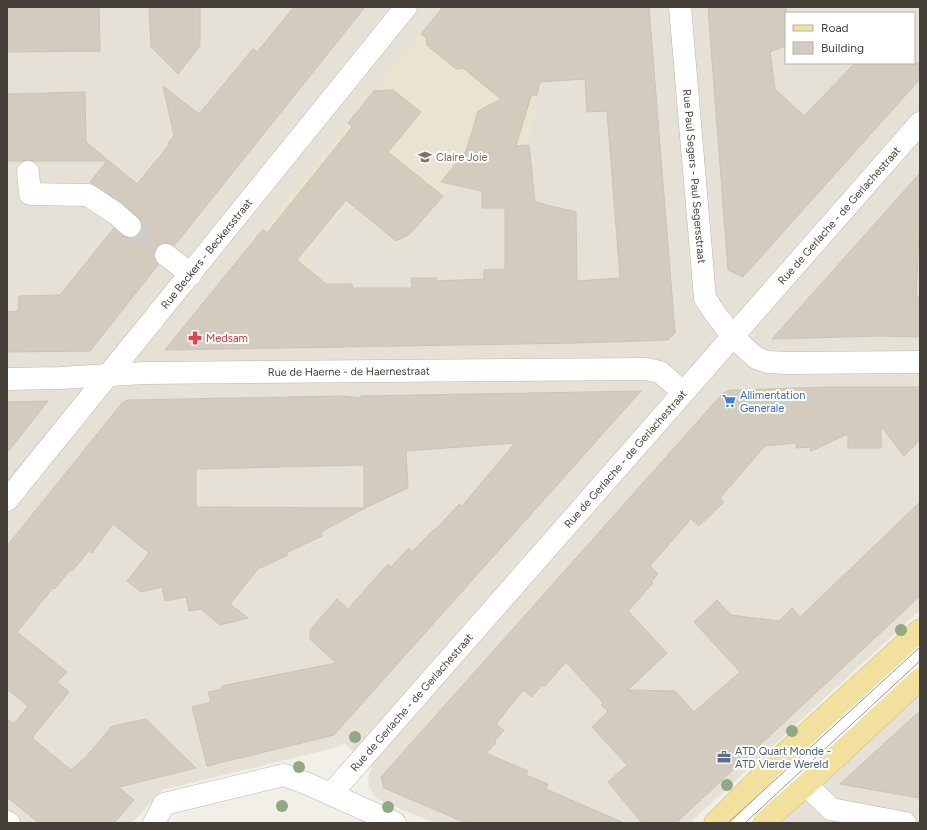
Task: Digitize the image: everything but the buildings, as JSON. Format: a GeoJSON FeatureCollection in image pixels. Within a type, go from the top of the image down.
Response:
{"type":"FeatureCollection","features":[{"type":"Feature","properties":{"kind":"main road"},"geometry":{"type":"LineString","coordinates":[[763,823],[793,772],[920,630]]}},
{"type":"Feature","properties":{"kind":"main road"},"geometry":{"type":"LineString","coordinates":[[715,823],[793,772],[920,679]]}},
{"type":"Feature","properties":{"kind":"street","name":"Rue Beckers - Beckersstraat"},"geometry":{"type":"LineString","coordinates":[[7,500],[406,7]]}},
{"type":"Feature","properties":{"kind":"street","name":"Rue Paul Segers - Paul Segersstraat"},"geometry":{"type":"LineString","coordinates":[[680,7],[705,298],[733,337]]}},
{"type":"Feature","properties":{"kind":"street","name":"Rue de Gerlache - de Gerlachestraat"},"geometry":{"type":"LineString","coordinates":[[331,794],[920,123]]}},
{"type":"Feature","properties":{"kind":"street"},"geometry":{"type":"LineString","coordinates":[[28,172],[30,194],[88,195],[115,212],[130,226]]}},
{"type":"Feature","properties":{"kind":"street"},"geometry":{"type":"LineString","coordinates":[[166,255],[190,274]]}},
{"type":"Feature","properties":{"kind":"street"},"geometry":{"type":"LineString","coordinates":[[733,337],[756,358],[768,362],[920,362]]}},
{"type":"Feature","properties":{"kind":"street","name":"Rue de Haerne - de Haernestraat"},"geometry":{"type":"LineString","coordinates":[[7,379],[160,373],[646,369],[660,372],[684,392]]}},
{"type":"Feature","properties":{"kind":"street"},"geometry":{"type":"LineString","coordinates":[[737,823],[920,654]]}},
{"type":"Feature","properties":{"kind":"street"},"geometry":{"type":"LineString","coordinates":[[793,772],[831,809],[905,823]]}},
{"type":"Feature","properties":{"kind":"street"},"geometry":{"type":"LineString","coordinates":[[154,823],[164,804],[284,775],[331,794],[395,823]]}},
{"type":"Feature","properties":{"kind":"shaded area"},"geometry":{"type":"Polygon","coordinates":[[[7,7],[920,7],[920,610],[690,823],[434,823],[377,799],[370,789],[368,781],[372,768],[344,743],[338,747],[162,790],[132,823],[7,823],[7,7]]]}},
{"type":"Feature","properties":{"kind":"shaded area","name":"Claire Joie"},"geometry":{"type":"Polygon","coordinates":[[[442,7],[455,7],[542,77],[529,143],[532,171],[502,194],[452,186],[400,246],[348,202],[304,256],[313,264],[292,290],[244,250],[442,7]]]}},
{"type":"Feature","properties":{"kind":"shaded area"},"geometry":{"type":"Polygon","coordinates":[[[920,686],[920,823],[774,823],[920,686]]]}},
{"type":"Feature","properties":{"kind":"tunnel"},"geometry":{"type":"LineString","coordinates":[[130,226],[166,255]]}},
{"type":"Feature","properties":{"kind":"tram line"},"geometry":{"type":"LineString","coordinates":[[728,823],[920,647]]}},
{"type":"Feature","properties":{"kind":"tram line"},"geometry":{"type":"LineString","coordinates":[[745,823],[920,661]]}},
{"type":"Feature","properties":{"kind":"place","name":"Claire Joie"},"geometry":{"type":"Point","coordinates":[425,157]}},
{"type":"Feature","properties":{"kind":"place","name":"Medsam"},"geometry":{"type":"Point","coordinates":[195,338]}},
{"type":"Feature","properties":{"kind":"place","name":"Allimentation Generale"},"geometry":{"type":"Point","coordinates":[729,401]}},
{"type":"Feature","properties":{"kind":"place","name":"ATD Quart Monde - ATD Vierde Wereld"},"geometry":{"type":"Point","coordinates":[724,757]}}]}
